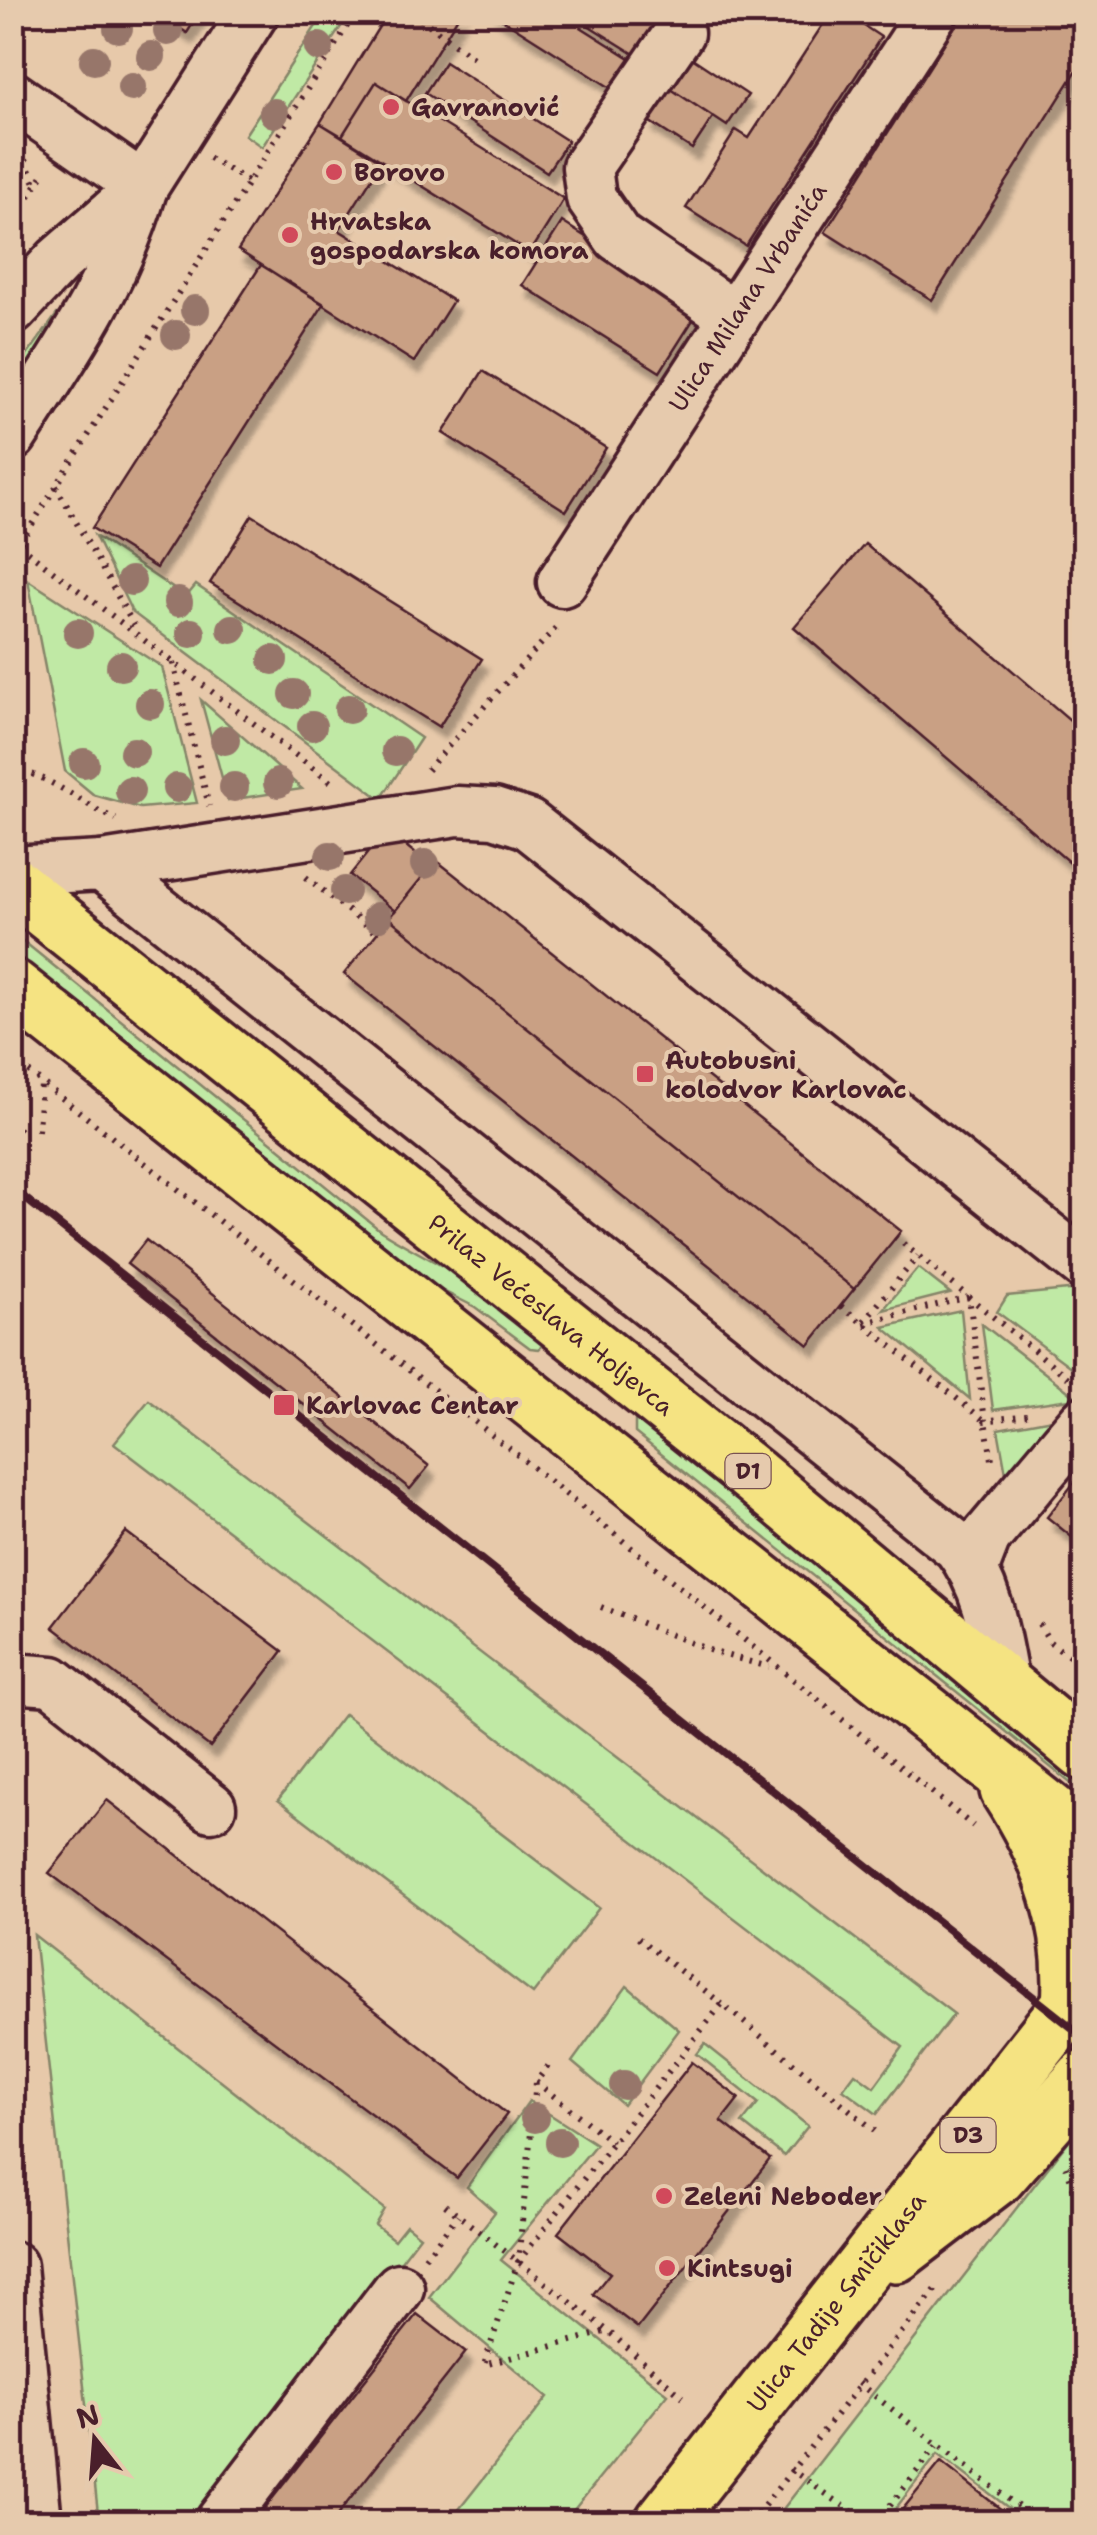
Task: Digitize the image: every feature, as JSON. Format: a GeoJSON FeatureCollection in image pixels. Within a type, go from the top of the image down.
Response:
{"type":"FeatureCollection","features":[{"type":"Feature","properties":{"kind":"main road","name":"Prilaz Većeslava Holjevca"},"geometry":{"type":"LineString","coordinates":[[12,884],[710,1441],[1084,1752]]}},
{"type":"Feature","properties":{"kind":"main road"},"geometry":{"type":"LineString","coordinates":[[12,986],[1084,1838]]}},
{"type":"Feature","properties":{"kind":"main road"},"geometry":{"type":"LineString","coordinates":[[1005,1688],[1084,1703]]}},
{"type":"Feature","properties":{"kind":"main road"},"geometry":{"type":"LineString","coordinates":[[990,1763],[1032,1830],[1060,1896],[1077,1996]]}},
{"type":"Feature","properties":{"kind":"main road","name":"Ulica Tadije Smičiklasa"},"geometry":{"type":"LineString","coordinates":[[663,2522],[1077,1996]]}},
{"type":"Feature","properties":{"kind":"main road"},"geometry":{"type":"LineString","coordinates":[[852,2284],[953,2215],[998,2176],[1084,2078]]}},
{"type":"Feature","properties":{"kind":"street"},"geometry":{"type":"LineString","coordinates":[[12,436],[105,290],[143,187],[254,12]]}},
{"type":"Feature","properties":{"kind":"street","name":"Ulica Milana Vrbanića"},"geometry":{"type":"LineString","coordinates":[[562,582],[934,12]]}},
{"type":"Feature","properties":{"kind":"street"},"geometry":{"type":"LineString","coordinates":[[679,33],[587,167],[591,198],[618,237],[735,316]]}},
{"type":"Feature","properties":{"kind":"street"},"geometry":{"type":"LineString","coordinates":[[12,96],[143,187]]}},
{"type":"Feature","properties":{"kind":"street"},"geometry":{"type":"LineString","coordinates":[[12,310],[58,261],[143,187]]}},
{"type":"Feature","properties":{"kind":"street"},"geometry":{"type":"LineString","coordinates":[[12,871],[102,866],[457,811],[494,813],[528,824],[1084,1265]]}},
{"type":"Feature","properties":{"kind":"street"},"geometry":{"type":"LineString","coordinates":[[102,866],[942,1535],[974,1568],[989,1606],[1005,1688]]}},
{"type":"Feature","properties":{"kind":"street"},"geometry":{"type":"LineString","coordinates":[[974,1568],[986,1536],[1068,1416]]}},
{"type":"Feature","properties":{"kind":"street"},"geometry":{"type":"LineString","coordinates":[[12,1678],[52,1681],[210,1807]]}},
{"type":"Feature","properties":{"kind":"street"},"geometry":{"type":"LineString","coordinates":[[12,2266],[37,2522]]}},
{"type":"Feature","properties":{"kind":"street"},"geometry":{"type":"LineString","coordinates":[[220,2522],[400,2288]]}},
{"type":"Feature","properties":{"kind":"path"},"geometry":{"type":"LineString","coordinates":[[356,12],[16,546],[386,824]]}},
{"type":"Feature","properties":{"kind":"path"},"geometry":{"type":"LineString","coordinates":[[412,12],[477,61]]}},
{"type":"Feature","properties":{"kind":"path"},"geometry":{"type":"LineString","coordinates":[[221,164],[248,181]]}},
{"type":"Feature","properties":{"kind":"path"},"geometry":{"type":"LineString","coordinates":[[12,223],[42,177]]}},
{"type":"Feature","properties":{"kind":"path"},"geometry":{"type":"LineString","coordinates":[[56,486],[140,636]]}},
{"type":"Feature","properties":{"kind":"path"},"geometry":{"type":"LineString","coordinates":[[421,777],[575,606],[562,582]]}},
{"type":"Feature","properties":{"kind":"path"},"geometry":{"type":"LineString","coordinates":[[173,662],[212,815]]}},
{"type":"Feature","properties":{"kind":"path"},"geometry":{"type":"LineString","coordinates":[[12,769],[36,773],[90,808],[125,822]]}},
{"type":"Feature","properties":{"kind":"path"},"geometry":{"type":"LineString","coordinates":[[262,842],[377,934]]}},
{"type":"Feature","properties":{"kind":"path"},"geometry":{"type":"LineString","coordinates":[[12,1059],[520,1457],[773,1668],[987,1839]]}},
{"type":"Feature","properties":{"kind":"path"},"geometry":{"type":"LineString","coordinates":[[38,1131],[41,1082]]}},
{"type":"Feature","properties":{"kind":"path"},"geometry":{"type":"LineString","coordinates":[[12,1120],[23,1134]]}},
{"type":"Feature","properties":{"kind":"path"},"geometry":{"type":"LineString","coordinates":[[895,1238],[1084,1392]]}},
{"type":"Feature","properties":{"kind":"path"},"geometry":{"type":"LineString","coordinates":[[918,1256],[862,1323],[969,1298]]}},
{"type":"Feature","properties":{"kind":"path"},"geometry":{"type":"LineString","coordinates":[[969,1298],[985,1422],[1068,1416]]}},
{"type":"Feature","properties":{"kind":"path"},"geometry":{"type":"LineString","coordinates":[[601,1607],[714,1652],[773,1668]]}},
{"type":"Feature","properties":{"kind":"path"},"geometry":{"type":"LineString","coordinates":[[638,1938],[880,2135]]}},
{"type":"Feature","properties":{"kind":"path"},"geometry":{"type":"LineString","coordinates":[[518,2262],[722,2004]]}},
{"type":"Feature","properties":{"kind":"path"},"geometry":{"type":"LineString","coordinates":[[548,2066],[536,2082],[518,2262],[484,2365],[608,2332]]}},
{"type":"Feature","properties":{"kind":"path"},"geometry":{"type":"LineString","coordinates":[[536,2082],[612,2142]]}},
{"type":"Feature","properties":{"kind":"path"},"geometry":{"type":"LineString","coordinates":[[1063,2157],[1084,2217]]}},
{"type":"Feature","properties":{"kind":"path"},"geometry":{"type":"LineString","coordinates":[[446,2206],[608,2332],[684,2397]]}},
{"type":"Feature","properties":{"kind":"path"},"geometry":{"type":"LineString","coordinates":[[400,2288],[458,2215]]}},
{"type":"Feature","properties":{"kind":"path"},"geometry":{"type":"LineString","coordinates":[[752,2522],[858,2383],[945,2278]]}},
{"type":"Feature","properties":{"kind":"path"},"geometry":{"type":"LineString","coordinates":[[858,2383],[1038,2522]]}},
{"type":"Feature","properties":{"kind":"path"},"geometry":{"type":"LineString","coordinates":[[877,2522],[938,2445]]}},
{"type":"Feature","properties":{"kind":"path"},"geometry":{"type":"LineString","coordinates":[[790,2469],[867,2522]]}},
{"type":"Feature","properties":{"kind":"green space"},"geometry":{"type":"Polygon","coordinates":[[[325,12],[350,13],[262,147],[245,135],[325,12]]]}},
{"type":"Feature","properties":{"kind":"green space"},"geometry":{"type":"Polygon","coordinates":[[[57,314],[64,315],[13,395],[13,375],[57,314]]]}},
{"type":"Feature","properties":{"kind":"green space"},"geometry":{"type":"Polygon","coordinates":[[[95,536],[186,597],[196,585],[421,738],[381,799],[132,612],[95,536]]]}},
{"type":"Feature","properties":{"kind":"green space"},"geometry":{"type":"Polygon","coordinates":[[[28,580],[162,667],[197,803],[140,808],[94,795],[65,771],[28,580]]]}},
{"type":"Feature","properties":{"kind":"green space"},"geometry":{"type":"Polygon","coordinates":[[[201,700],[302,789],[228,800],[201,700]]]}},
{"type":"Feature","properties":{"kind":"green space"},"geometry":{"type":"Polygon","coordinates":[[[12,932],[381,1231],[496,1298],[534,1329],[544,1344],[539,1349],[530,1348],[475,1307],[399,1269],[13,959],[12,932]]]}},
{"type":"Feature","properties":{"kind":"green space"},"geometry":{"type":"Polygon","coordinates":[[[918,1268],[950,1293],[883,1310],[918,1268]]]}},
{"type":"Feature","properties":{"kind":"green space"},"geometry":{"type":"Polygon","coordinates":[[[1084,1291],[1084,1377],[997,1312],[1007,1296],[1084,1291]]]}},
{"type":"Feature","properties":{"kind":"green space"},"geometry":{"type":"Polygon","coordinates":[[[961,1310],[970,1399],[883,1327],[961,1310]]]}},
{"type":"Feature","properties":{"kind":"green space"},"geometry":{"type":"Polygon","coordinates":[[[982,1324],[1077,1398],[993,1410],[982,1324]]]}},
{"type":"Feature","properties":{"kind":"green space"},"geometry":{"type":"Polygon","coordinates":[[[149,1400],[954,2014],[877,2114],[843,2089],[855,2073],[874,2087],[903,2047],[114,1443],[149,1400]]]}},
{"type":"Feature","properties":{"kind":"green space"},"geometry":{"type":"Polygon","coordinates":[[[1074,1415],[1009,1490],[998,1429],[1074,1415]]]}},
{"type":"Feature","properties":{"kind":"green space"},"geometry":{"type":"Polygon","coordinates":[[[640,1418],[1084,1779],[1084,1794],[635,1433],[635,1421],[640,1418]]]}},
{"type":"Feature","properties":{"kind":"green space"},"geometry":{"type":"Polygon","coordinates":[[[344,1714],[599,1908],[533,1994],[278,1800],[344,1714]]]}},
{"type":"Feature","properties":{"kind":"green space"},"geometry":{"type":"Polygon","coordinates":[[[34,1935],[384,2209],[375,2225],[394,2240],[406,2225],[420,2236],[203,2522],[99,2522],[34,1935]]]}},
{"type":"Feature","properties":{"kind":"green space"},"geometry":{"type":"Polygon","coordinates":[[[627,1986],[679,2030],[623,2105],[572,2062],[627,1986]]]}},
{"type":"Feature","properties":{"kind":"green space"},"geometry":{"type":"Polygon","coordinates":[[[705,2044],[808,2126],[784,2156],[742,2123],[758,2103],[697,2054],[705,2044]]]}},
{"type":"Feature","properties":{"kind":"green space"},"geometry":{"type":"Polygon","coordinates":[[[529,2101],[596,2144],[501,2260],[668,2394],[564,2522],[449,2522],[548,2397],[429,2297],[495,2212],[467,2187],[529,2101]]]}},
{"type":"Feature","properties":{"kind":"green space"},"geometry":{"type":"Polygon","coordinates":[[[1084,2121],[1084,2522],[1027,2522],[938,2454],[885,2522],[773,2522],[1084,2121]]]}},
{"type":"Feature","properties":{"kind":"building"},"geometry":{"type":"Polygon","coordinates":[[[156,12],[200,12],[187,33],[156,12]]]}},
{"type":"Feature","properties":{"kind":"building"},"geometry":{"type":"Polygon","coordinates":[[[388,12],[461,12],[406,101],[376,82],[342,136],[320,123],[388,12]]]}},
{"type":"Feature","properties":{"kind":"building"},"geometry":{"type":"Polygon","coordinates":[[[491,12],[557,12],[641,65],[622,95],[491,12]]]}},
{"type":"Feature","properties":{"kind":"building"},"geometry":{"type":"Polygon","coordinates":[[[567,12],[685,12],[652,65],[567,12]]]}},
{"type":"Feature","properties":{"kind":"building"},"geometry":{"type":"Polygon","coordinates":[[[831,12],[843,12],[881,37],[746,246],[686,208],[736,130],[749,138],[831,12]]]}},
{"type":"Feature","properties":{"kind":"building"},"geometry":{"type":"Polygon","coordinates":[[[964,12],[1084,12],[1084,59],[932,300],[825,232],[964,12]]]}},
{"type":"Feature","properties":{"kind":"building"},"geometry":{"type":"Polygon","coordinates":[[[689,56],[748,95],[727,126],[668,87],[689,56]]]}},
{"type":"Feature","properties":{"kind":"building"},"geometry":{"type":"Polygon","coordinates":[[[445,62],[568,141],[547,172],[425,93],[445,62]]]}},
{"type":"Feature","properties":{"kind":"building"},"geometry":{"type":"Polygon","coordinates":[[[376,82],[564,199],[530,253],[342,136],[376,82]]]}},
{"type":"Feature","properties":{"kind":"building"},"geometry":{"type":"Polygon","coordinates":[[[668,87],[713,117],[692,149],[647,120],[668,87]]]}},
{"type":"Feature","properties":{"kind":"building"},"geometry":{"type":"Polygon","coordinates":[[[320,123],[382,162],[339,230],[453,301],[414,362],[238,250],[320,123]]]}},
{"type":"Feature","properties":{"kind":"building"},"geometry":{"type":"Polygon","coordinates":[[[562,222],[700,309],[660,372],[522,285],[562,222]]]}},
{"type":"Feature","properties":{"kind":"building"},"geometry":{"type":"Polygon","coordinates":[[[261,265],[324,304],[156,568],[92,528],[261,265]]]}},
{"type":"Feature","properties":{"kind":"building"},"geometry":{"type":"Polygon","coordinates":[[[483,371],[606,448],[566,511],[443,433],[483,371]]]}},
{"type":"Feature","properties":{"kind":"building"},"geometry":{"type":"Polygon","coordinates":[[[252,515],[482,659],[439,727],[210,583],[252,515]]]}},
{"type":"Feature","properties":{"kind":"building"},"geometry":{"type":"Polygon","coordinates":[[[865,544],[1084,732],[1084,875],[794,627],[865,544]]]}},
{"type":"Feature","properties":{"kind":"building"},"geometry":{"type":"Polygon","coordinates":[[[386,830],[431,866],[395,911],[350,875],[386,830]]]}},
{"type":"Feature","properties":{"kind":"building","name":"Autobusni kolodvor Karlovac"},"geometry":{"type":"Polygon","coordinates":[[[436,860],[901,1231],[854,1289],[389,918],[436,860]]]}},
{"type":"Feature","properties":{"kind":"building"},"geometry":{"type":"Polygon","coordinates":[[[389,918],[854,1289],[809,1345],[344,974],[389,918]]]}},
{"type":"Feature","properties":{"kind":"building"},"geometry":{"type":"Polygon","coordinates":[[[146,1240],[429,1466],[410,1489],[127,1264],[146,1240]]]}},
{"type":"Feature","properties":{"kind":"building"},"geometry":{"type":"Polygon","coordinates":[[[1084,1470],[1084,1547],[1047,1517],[1084,1470]]]}},
{"type":"Feature","properties":{"kind":"building"},"geometry":{"type":"Polygon","coordinates":[[[126,1532],[283,1651],[210,1747],[53,1627],[126,1532]]]}},
{"type":"Feature","properties":{"kind":"building"},"geometry":{"type":"Polygon","coordinates":[[[107,1800],[507,2114],[457,2178],[49,1873],[107,1800]]]}},
{"type":"Feature","properties":{"kind":"building","name":"Zeleni Neboder"},"geometry":{"type":"Polygon","coordinates":[[[692,2062],[739,2098],[721,2121],[770,2159],[638,2328],[593,2294],[610,2273],[558,2233],[692,2062]]]}},
{"type":"Feature","properties":{"kind":"building"},"geometry":{"type":"Polygon","coordinates":[[[417,2314],[466,2352],[332,2522],[254,2522],[417,2314]]]}},
{"type":"Feature","properties":{"kind":"building"},"geometry":{"type":"Polygon","coordinates":[[[941,2462],[1017,2522],[894,2520],[941,2462]]]}},
{"type":"Feature","properties":{"kind":"railway"},"geometry":{"type":"LineString","coordinates":[[12,1188],[1084,2037]]}},
{"type":"Feature","properties":{"kind":"place","name":"Gavranović"},"geometry":{"type":"Point","coordinates":[391,107]}},
{"type":"Feature","properties":{"kind":"place","name":"Borovo"},"geometry":{"type":"Point","coordinates":[334,172]}},
{"type":"Feature","properties":{"kind":"place","name":"Hrvatska gospodarska komora"},"geometry":{"type":"Point","coordinates":[290,235]}},
{"type":"Feature","properties":{"kind":"place","name":"Autobusni kolodvor Karlovac"},"geometry":{"type":"Point","coordinates":[645,1074]}},
{"type":"Feature","properties":{"kind":"place","name":"Karlovac Centar"},"geometry":{"type":"Point","coordinates":[284,1405]}},
{"type":"Feature","properties":{"kind":"place","name":"Zeleni Neboder"},"geometry":{"type":"Point","coordinates":[664,2196]}},
{"type":"Feature","properties":{"kind":"place","name":"Kintsugi"},"geometry":{"type":"Point","coordinates":[667,2268]}}]}
